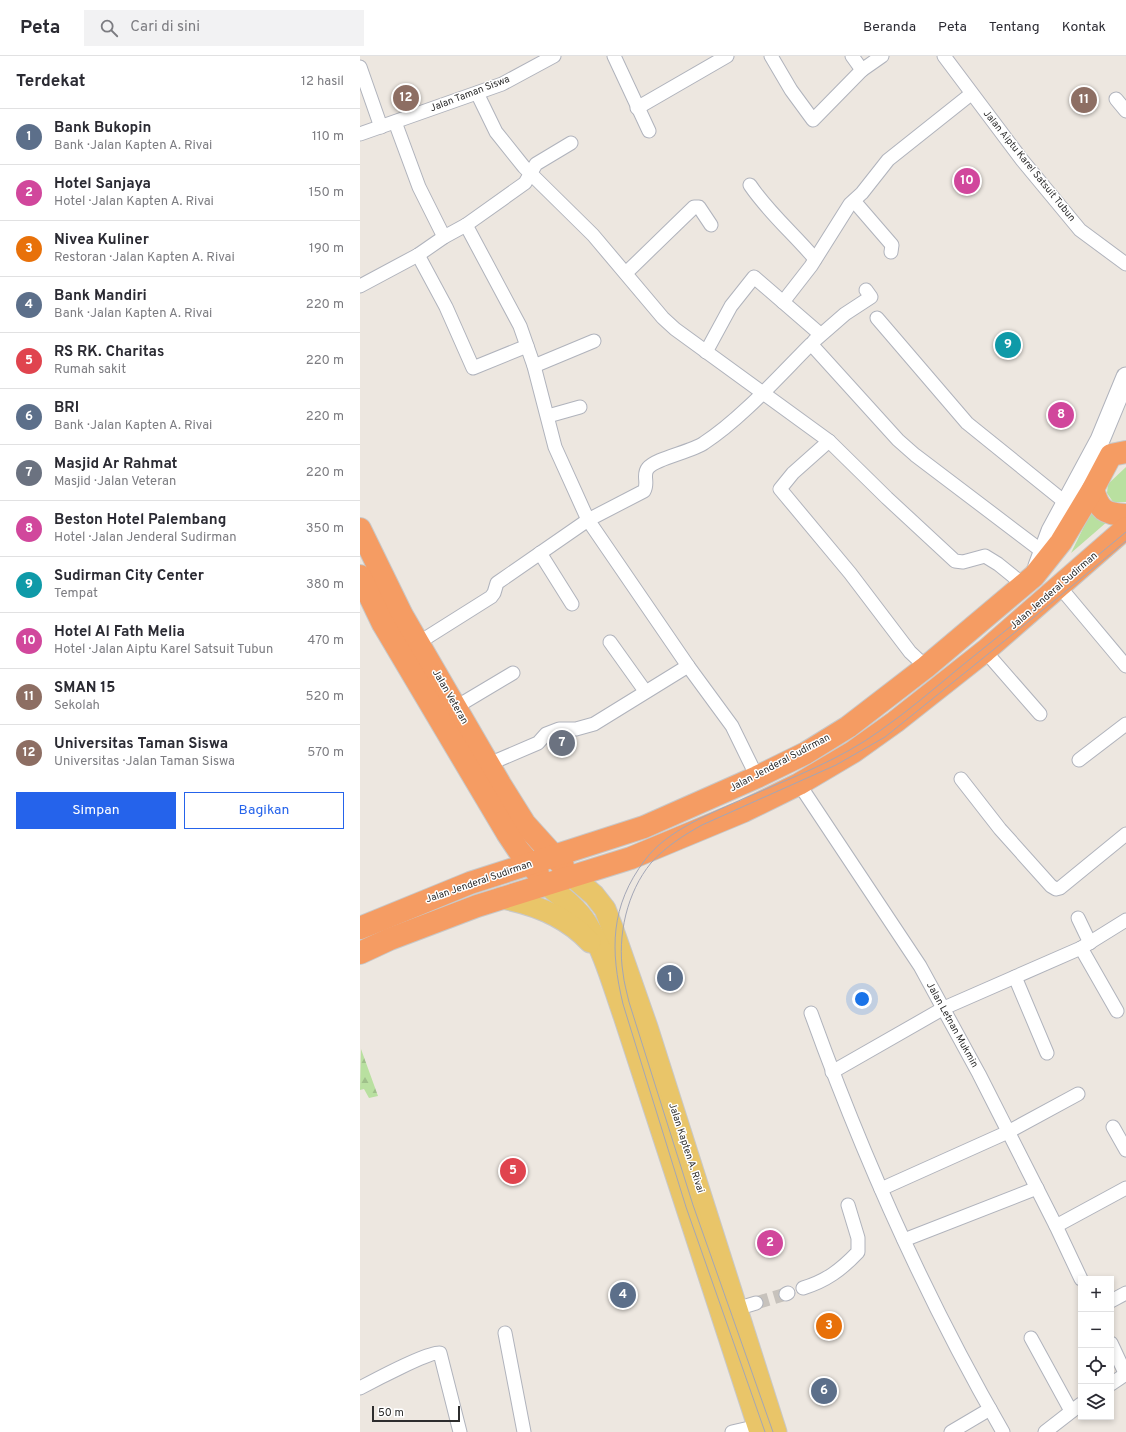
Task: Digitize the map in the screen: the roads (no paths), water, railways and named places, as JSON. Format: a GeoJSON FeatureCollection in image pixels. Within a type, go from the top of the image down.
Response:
{"type":"FeatureCollection","features":[{"type":"Feature","properties":{"kind":"highway","name":"Jalan Jenderal Sudirman"},"geometry":{"type":"LineString","coordinates":[[360,928],[441,893],[644,827],[757,777],[806,753],[848,727],[926,668],[1029,581],[1061,542],[1093,489],[1118,453]]}},
{"type":"Feature","properties":{"kind":"highway"},"geometry":{"type":"LineString","coordinates":[[1093,489],[1097,503],[1104,510],[1111,514],[1126,515]]}},
{"type":"Feature","properties":{"kind":"highway","name":"Jalan Jenderal Sudirman"},"geometry":{"type":"LineString","coordinates":[[360,953],[425,925],[501,898],[573,877],[638,855],[744,812],[799,784],[877,736],[985,651],[1126,528]]}},
{"type":"Feature","properties":{"kind":"highway","name":"Jalan Veteran"},"geometry":{"type":"LineString","coordinates":[[360,529],[402,615],[525,824],[573,877]]}},
{"type":"Feature","properties":{"kind":"highway","name":"Jalan Veteran"},"geometry":{"type":"LineString","coordinates":[[360,576],[383,624],[509,836],[547,885]]}},
{"type":"Feature","properties":{"kind":"highway"},"geometry":{"type":"LineString","coordinates":[[360,920],[501,864],[508,855],[509,836]]}},
{"type":"Feature","properties":{"kind":"main road"},"geometry":{"type":"LineString","coordinates":[[1029,581],[1051,531],[1100,440],[1126,377]]}},
{"type":"Feature","properties":{"kind":"main road"},"geometry":{"type":"LineString","coordinates":[[1118,453],[1117,429],[1126,410]]}},
{"type":"Feature","properties":{"kind":"main road","name":"Jalan Kapten A. Rivai"},"geometry":{"type":"LineString","coordinates":[[573,877],[594,895],[601,904],[612,927],[746,1306],[764,1430]]}},
{"type":"Feature","properties":{"kind":"main road","name":"Jalan Kapten A. Rivai"},"geometry":{"type":"LineString","coordinates":[[547,885],[568,902],[587,923],[601,955],[624,1016],[764,1430]]}},
{"type":"Feature","properties":{"kind":"main road"},"geometry":{"type":"LineString","coordinates":[[501,898],[523,903],[558,918],[581,933],[601,955]]}},
{"type":"Feature","properties":{"kind":"street"},"geometry":{"type":"LineString","coordinates":[[614,56],[649,131]]}},
{"type":"Feature","properties":{"kind":"street"},"geometry":{"type":"LineString","coordinates":[[637,108],[727,56]]}},
{"type":"Feature","properties":{"kind":"street"},"geometry":{"type":"LineString","coordinates":[[771,56],[791,90],[813,120],[862,70],[882,56]]}},
{"type":"Feature","properties":{"kind":"street"},"geometry":{"type":"LineString","coordinates":[[852,56],[862,70]]}},
{"type":"Feature","properties":{"kind":"street","name":"Jalan Aiptu Karel Satsuit Tubun"},"geometry":{"type":"LineString","coordinates":[[944,56],[971,94],[1022,160],[1080,230],[1126,264]]}},
{"type":"Feature","properties":{"kind":"street","name":"Jalan Taman Siswa"},"geometry":{"type":"LineString","coordinates":[[360,134],[502,84],[547,57]]}},
{"type":"Feature","properties":{"kind":"street"},"geometry":{"type":"LineString","coordinates":[[360,67],[381,127]]}},
{"type":"Feature","properties":{"kind":"street"},"geometry":{"type":"LineString","coordinates":[[477,93],[496,132],[531,175],[593,235],[663,318],[706,352],[829,441],[887,498],[955,561],[964,562],[985,556],[1029,581]]}},
{"type":"Feature","properties":{"kind":"street"},"geometry":{"type":"LineString","coordinates":[[783,302],[816,259],[854,201],[888,160],[971,94]]}},
{"type":"Feature","properties":{"kind":"street"},"geometry":{"type":"LineString","coordinates":[[1116,99],[1126,111]]}},
{"type":"Feature","properties":{"kind":"street"},"geometry":{"type":"LineString","coordinates":[[395,122],[418,187],[444,237]]}},
{"type":"Feature","properties":{"kind":"street"},"geometry":{"type":"LineString","coordinates":[[360,286],[418,255],[518,190],[531,175],[536,164],[571,143]]}},
{"type":"Feature","properties":{"kind":"street"},"geometry":{"type":"LineString","coordinates":[[750,185],[762,204],[790,230],[816,259]]}},
{"type":"Feature","properties":{"kind":"street"},"geometry":{"type":"LineString","coordinates":[[854,201],[892,245],[891,252]]}},
{"type":"Feature","properties":{"kind":"street"},"geometry":{"type":"LineString","coordinates":[[626,273],[694,207],[699,207],[711,225]]}},
{"type":"Feature","properties":{"kind":"street"},"geometry":{"type":"LineString","coordinates":[[466,225],[507,299],[527,346],[548,416],[556,451],[588,520],[688,666],[732,726],[757,777]]}},
{"type":"Feature","properties":{"kind":"street"},"geometry":{"type":"LineString","coordinates":[[418,255],[446,307],[473,368],[527,346]]}},
{"type":"Feature","properties":{"kind":"street"},"geometry":{"type":"LineString","coordinates":[[706,352],[731,306],[754,278],[820,334]]}},
{"type":"Feature","properties":{"kind":"street"},"geometry":{"type":"LineString","coordinates":[[418,643],[491,597],[497,583],[588,520],[644,491],[646,487],[645,474],[651,465],[659,460],[671,458],[704,443],[723,428],[762,393],[820,334],[865,296],[875,316],[967,423],[1066,503]]}},
{"type":"Feature","properties":{"kind":"street"},"geometry":{"type":"LineString","coordinates":[[534,366],[594,341]]}},
{"type":"Feature","properties":{"kind":"street"},"geometry":{"type":"LineString","coordinates":[[811,344],[898,440],[915,455],[1043,552]]}},
{"type":"Feature","properties":{"kind":"street"},"geometry":{"type":"LineString","coordinates":[[548,416],[580,407]]}},
{"type":"Feature","properties":{"kind":"street"},"geometry":{"type":"LineString","coordinates":[[829,441],[793,472],[780,489],[850,573],[910,652],[926,668]]}},
{"type":"Feature","properties":{"kind":"street"},"geometry":{"type":"LineString","coordinates":[[540,553],[572,604]]}},
{"type":"Feature","properties":{"kind":"street"},"geometry":{"type":"LineString","coordinates":[[1059,586],[1126,666]]}},
{"type":"Feature","properties":{"kind":"street"},"geometry":{"type":"LineString","coordinates":[[610,642],[645,691]]}},
{"type":"Feature","properties":{"kind":"street"},"geometry":{"type":"LineString","coordinates":[[985,651],[1040,714]]}},
{"type":"Feature","properties":{"kind":"street"},"geometry":{"type":"LineString","coordinates":[[489,764],[538,743],[546,734],[559,729],[576,729],[594,724],[645,691],[688,666]]}},
{"type":"Feature","properties":{"kind":"street"},"geometry":{"type":"LineString","coordinates":[[456,707],[513,673]]}},
{"type":"Feature","properties":{"kind":"street"},"geometry":{"type":"LineString","coordinates":[[1079,760],[1126,724]]}},
{"type":"Feature","properties":{"kind":"street"},"geometry":{"type":"LineString","coordinates":[[961,779],[1000,828],[1051,886],[1056,889],[1060,888],[1126,834]]}},
{"type":"Feature","properties":{"kind":"street","name":"Jalan Letnan Mukmin"},"geometry":{"type":"LineString","coordinates":[[799,784],[890,919],[920,966],[944,1008],[1037,1188],[1080,1276]]}},
{"type":"Feature","properties":{"kind":"street"},"geometry":{"type":"LineString","coordinates":[[1078,918],[1085,946],[1117,1011]]}},
{"type":"Feature","properties":{"kind":"street"},"geometry":{"type":"LineString","coordinates":[[832,1072],[944,1008],[1085,946],[1126,920]]}},
{"type":"Feature","properties":{"kind":"street"},"geometry":{"type":"LineString","coordinates":[[1015,977],[1047,1053]]}},
{"type":"Feature","properties":{"kind":"street"},"geometry":{"type":"LineString","coordinates":[[811,1013],[832,1072],[904,1240],[1003,1432]]}},
{"type":"Feature","properties":{"kind":"street"},"geometry":{"type":"LineString","coordinates":[[881,1189],[1008,1132],[1078,1094]]}},
{"type":"Feature","properties":{"kind":"street"},"geometry":{"type":"LineString","coordinates":[[1113,1127],[1126,1150]]}},
{"type":"Feature","properties":{"kind":"street"},"geometry":{"type":"LineString","coordinates":[[904,1240],[1037,1188]]}},
{"type":"Feature","properties":{"kind":"street"},"geometry":{"type":"LineString","coordinates":[[1056,1226],[1126,1188]]}},
{"type":"Feature","properties":{"kind":"street"},"geometry":{"type":"LineString","coordinates":[[803,1288],[820,1283],[841,1270],[858,1252],[858,1238],[848,1205]]}},
{"type":"Feature","properties":{"kind":"street"},"geometry":{"type":"LineString","coordinates":[[1114,1299],[1126,1293]]}},
{"type":"Feature","properties":{"kind":"street"},"geometry":{"type":"LineString","coordinates":[[505,1333],[524,1432]]}},
{"type":"Feature","properties":{"kind":"street"},"geometry":{"type":"LineString","coordinates":[[1031,1338],[1076,1408],[1052,1430]]}},
{"type":"Feature","properties":{"kind":"street"},"geometry":{"type":"LineString","coordinates":[[1113,1348],[1126,1375],[1114,1382]]}},
{"type":"Feature","properties":{"kind":"street"},"geometry":{"type":"LineString","coordinates":[[360,1388],[423,1358],[440,1353],[460,1432]]}},
{"type":"Feature","properties":{"kind":"street"},"geometry":{"type":"LineString","coordinates":[[502,1361],[515,1432]]}},
{"type":"Feature","properties":{"kind":"street"},"geometry":{"type":"LineString","coordinates":[[951,1432],[990,1409]]}},
{"type":"Feature","properties":{"kind":"street"},"geometry":{"type":"LineString","coordinates":[[732,1432],[764,1430]]}},
{"type":"Feature","properties":{"kind":"tunnel"},"geometry":{"type":"LineString","coordinates":[[756,1303],[786,1294]]}},
{"type":"Feature","properties":{"kind":"tram line"},"geometry":{"type":"LineString","coordinates":[[765,1432],[686,1207],[623,1004],[616,965],[615,947],[619,912],[625,894],[633,877],[645,860],[654,849],[665,840],[691,823],[705,816],[815,768],[865,741],[921,700],[1126,532]]}},
{"type":"Feature","properties":{"kind":"tram line"},"geometry":{"type":"LineString","coordinates":[[773,1432],[693,1205],[629,1002],[623,977],[621,944],[630,901],[636,887],[651,863],[675,842],[702,825],[836,765],[885,737],[1126,541]]}},
{"type":"Feature","properties":{"kind":"place","name":"Universitas Taman Siswa"},"geometry":{"type":"Point","coordinates":[406,98]}},
{"type":"Feature","properties":{"kind":"place","name":"SMAN 15"},"geometry":{"type":"Point","coordinates":[1084,100]}},
{"type":"Feature","properties":{"kind":"place","name":"Hotel Al Fath Melia"},"geometry":{"type":"Point","coordinates":[967,181]}},
{"type":"Feature","properties":{"kind":"place","name":"Sudirman City Center"},"geometry":{"type":"Point","coordinates":[1008,345]}},
{"type":"Feature","properties":{"kind":"place","name":"Beston Hotel Palembang"},"geometry":{"type":"Point","coordinates":[1061,415]}},
{"type":"Feature","properties":{"kind":"place","name":"Masjid Ar Rahmat"},"geometry":{"type":"Point","coordinates":[562,743]}},
{"type":"Feature","properties":{"kind":"place","name":"Bank Bukopin"},"geometry":{"type":"Point","coordinates":[670,978]}},
{"type":"Feature","properties":{"kind":"place","name":"RS RK. Charitas"},"geometry":{"type":"Point","coordinates":[513,1171]}},
{"type":"Feature","properties":{"kind":"place","name":"Hotel Sanjaya"},"geometry":{"type":"Point","coordinates":[770,1243]}},
{"type":"Feature","properties":{"kind":"place","name":"Bank Mandiri"},"geometry":{"type":"Point","coordinates":[623,1295]}},
{"type":"Feature","properties":{"kind":"place","name":"Nivea Kuliner"},"geometry":{"type":"Point","coordinates":[829,1326]}},
{"type":"Feature","properties":{"kind":"place","name":"BRI"},"geometry":{"type":"Point","coordinates":[824,1391]}}]}
